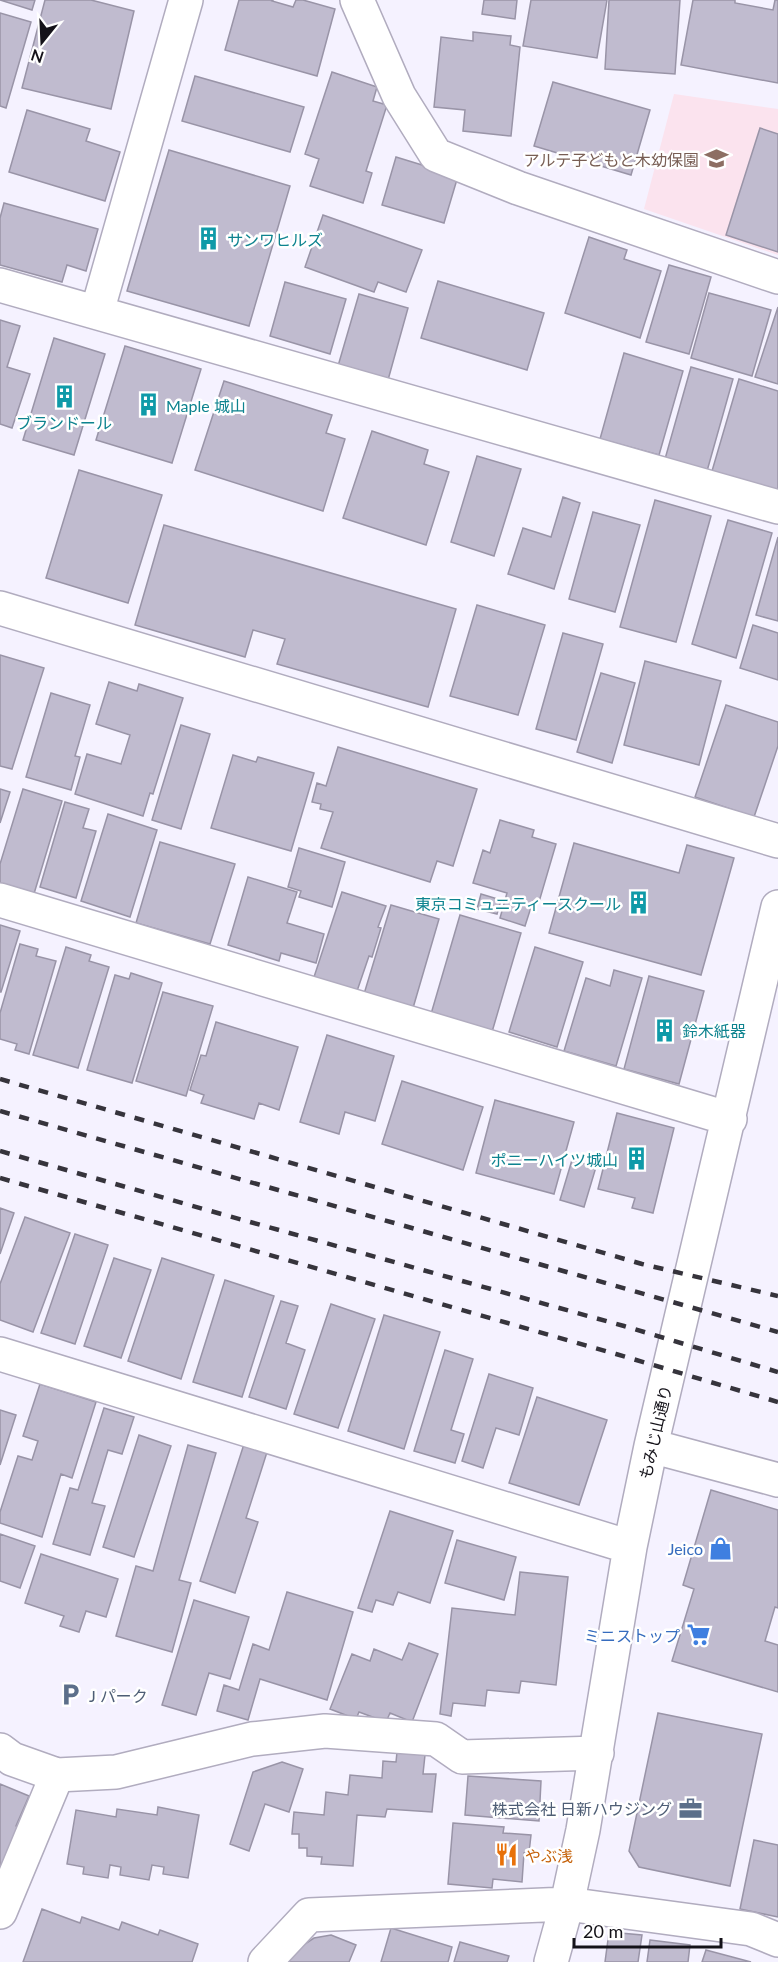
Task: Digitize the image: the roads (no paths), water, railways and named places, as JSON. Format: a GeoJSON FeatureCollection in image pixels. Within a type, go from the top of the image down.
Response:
{"type":"FeatureCollection","features":[{"type":"Feature","properties":{"kind":"street"},"geometry":{"type":"LineString","coordinates":[[97,312],[186,0]]}},
{"type":"Feature","properties":{"kind":"street"},"geometry":{"type":"LineString","coordinates":[[357,0],[399,96],[436,155],[518,188],[778,277]]}},
{"type":"Feature","properties":{"kind":"street"},"geometry":{"type":"LineString","coordinates":[[0,285],[778,507]]}},
{"type":"Feature","properties":{"kind":"street"},"geometry":{"type":"LineString","coordinates":[[0,608],[778,841]]}},
{"type":"Feature","properties":{"kind":"street"},"geometry":{"type":"LineString","coordinates":[[0,900],[730,1119]]}},
{"type":"Feature","properties":{"kind":"street","name":"もみじ山通り"},"geometry":{"type":"LineString","coordinates":[[551,1962],[567,1904],[597,1753],[630,1547],[651,1446],[730,1119],[778,907]]}},
{"type":"Feature","properties":{"kind":"street"},"geometry":{"type":"LineString","coordinates":[[0,1354],[630,1547]]}},
{"type":"Feature","properties":{"kind":"street"},"geometry":{"type":"LineString","coordinates":[[651,1446],[778,1480]]}},
{"type":"Feature","properties":{"kind":"street"},"geometry":{"type":"LineString","coordinates":[[0,1750],[12,1759],[57,1775],[116,1772],[252,1738],[325,1731],[436,1739],[462,1757],[597,1753]]}},
{"type":"Feature","properties":{"kind":"street"},"geometry":{"type":"LineString","coordinates":[[0,1912],[57,1775]]}},
{"type":"Feature","properties":{"kind":"street"},"geometry":{"type":"LineString","coordinates":[[265,1962],[309,1915],[567,1904],[751,1929],[778,1940]]}},
{"type":"Feature","properties":{"kind":"railway"},"geometry":{"type":"LineString","coordinates":[[0,1079],[642,1264],[778,1296]]}},
{"type":"Feature","properties":{"kind":"railway"},"geometry":{"type":"LineString","coordinates":[[0,1111],[778,1332]]}},
{"type":"Feature","properties":{"kind":"railway"},"geometry":{"type":"LineString","coordinates":[[0,1151],[624,1326],[778,1372]]}},
{"type":"Feature","properties":{"kind":"railway"},"geometry":{"type":"LineString","coordinates":[[0,1178],[778,1402]]}},
{"type":"Feature","properties":{"kind":"place","name":"アルテ子どもと木幼保園"},"geometry":{"type":"Point","coordinates":[717,159]}},
{"type":"Feature","properties":{"kind":"place","name":"サンワヒルズ"},"geometry":{"type":"Point","coordinates":[209,239]}},
{"type":"Feature","properties":{"kind":"place","name":"ブランドール"},"geometry":{"type":"Point","coordinates":[64,397]}},
{"type":"Feature","properties":{"kind":"place","name":"Maple 城山"},"geometry":{"type":"Point","coordinates":[148,405]}},
{"type":"Feature","properties":{"kind":"place","name":"東京コミュニティースクール"},"geometry":{"type":"Point","coordinates":[639,903]}},
{"type":"Feature","properties":{"kind":"place","name":"鈴木紙器"},"geometry":{"type":"Point","coordinates":[664,1030]}},
{"type":"Feature","properties":{"kind":"place","name":"ポニーハイツ城山"},"geometry":{"type":"Point","coordinates":[636,1159]}},
{"type":"Feature","properties":{"kind":"place","name":"Jeico"},"geometry":{"type":"Point","coordinates":[721,1548]}},
{"type":"Feature","properties":{"kind":"place","name":"ミニストップ"},"geometry":{"type":"Point","coordinates":[698,1635]}},
{"type":"Feature","properties":{"kind":"place","name":"J パーク"},"geometry":{"type":"Point","coordinates":[71,1695]}},
{"type":"Feature","properties":{"kind":"place","name":"株式会社 日新ハウジング"},"geometry":{"type":"Point","coordinates":[690,1808]}},
{"type":"Feature","properties":{"kind":"place","name":"やぶ浅"},"geometry":{"type":"Point","coordinates":[507,1855]}}]}
